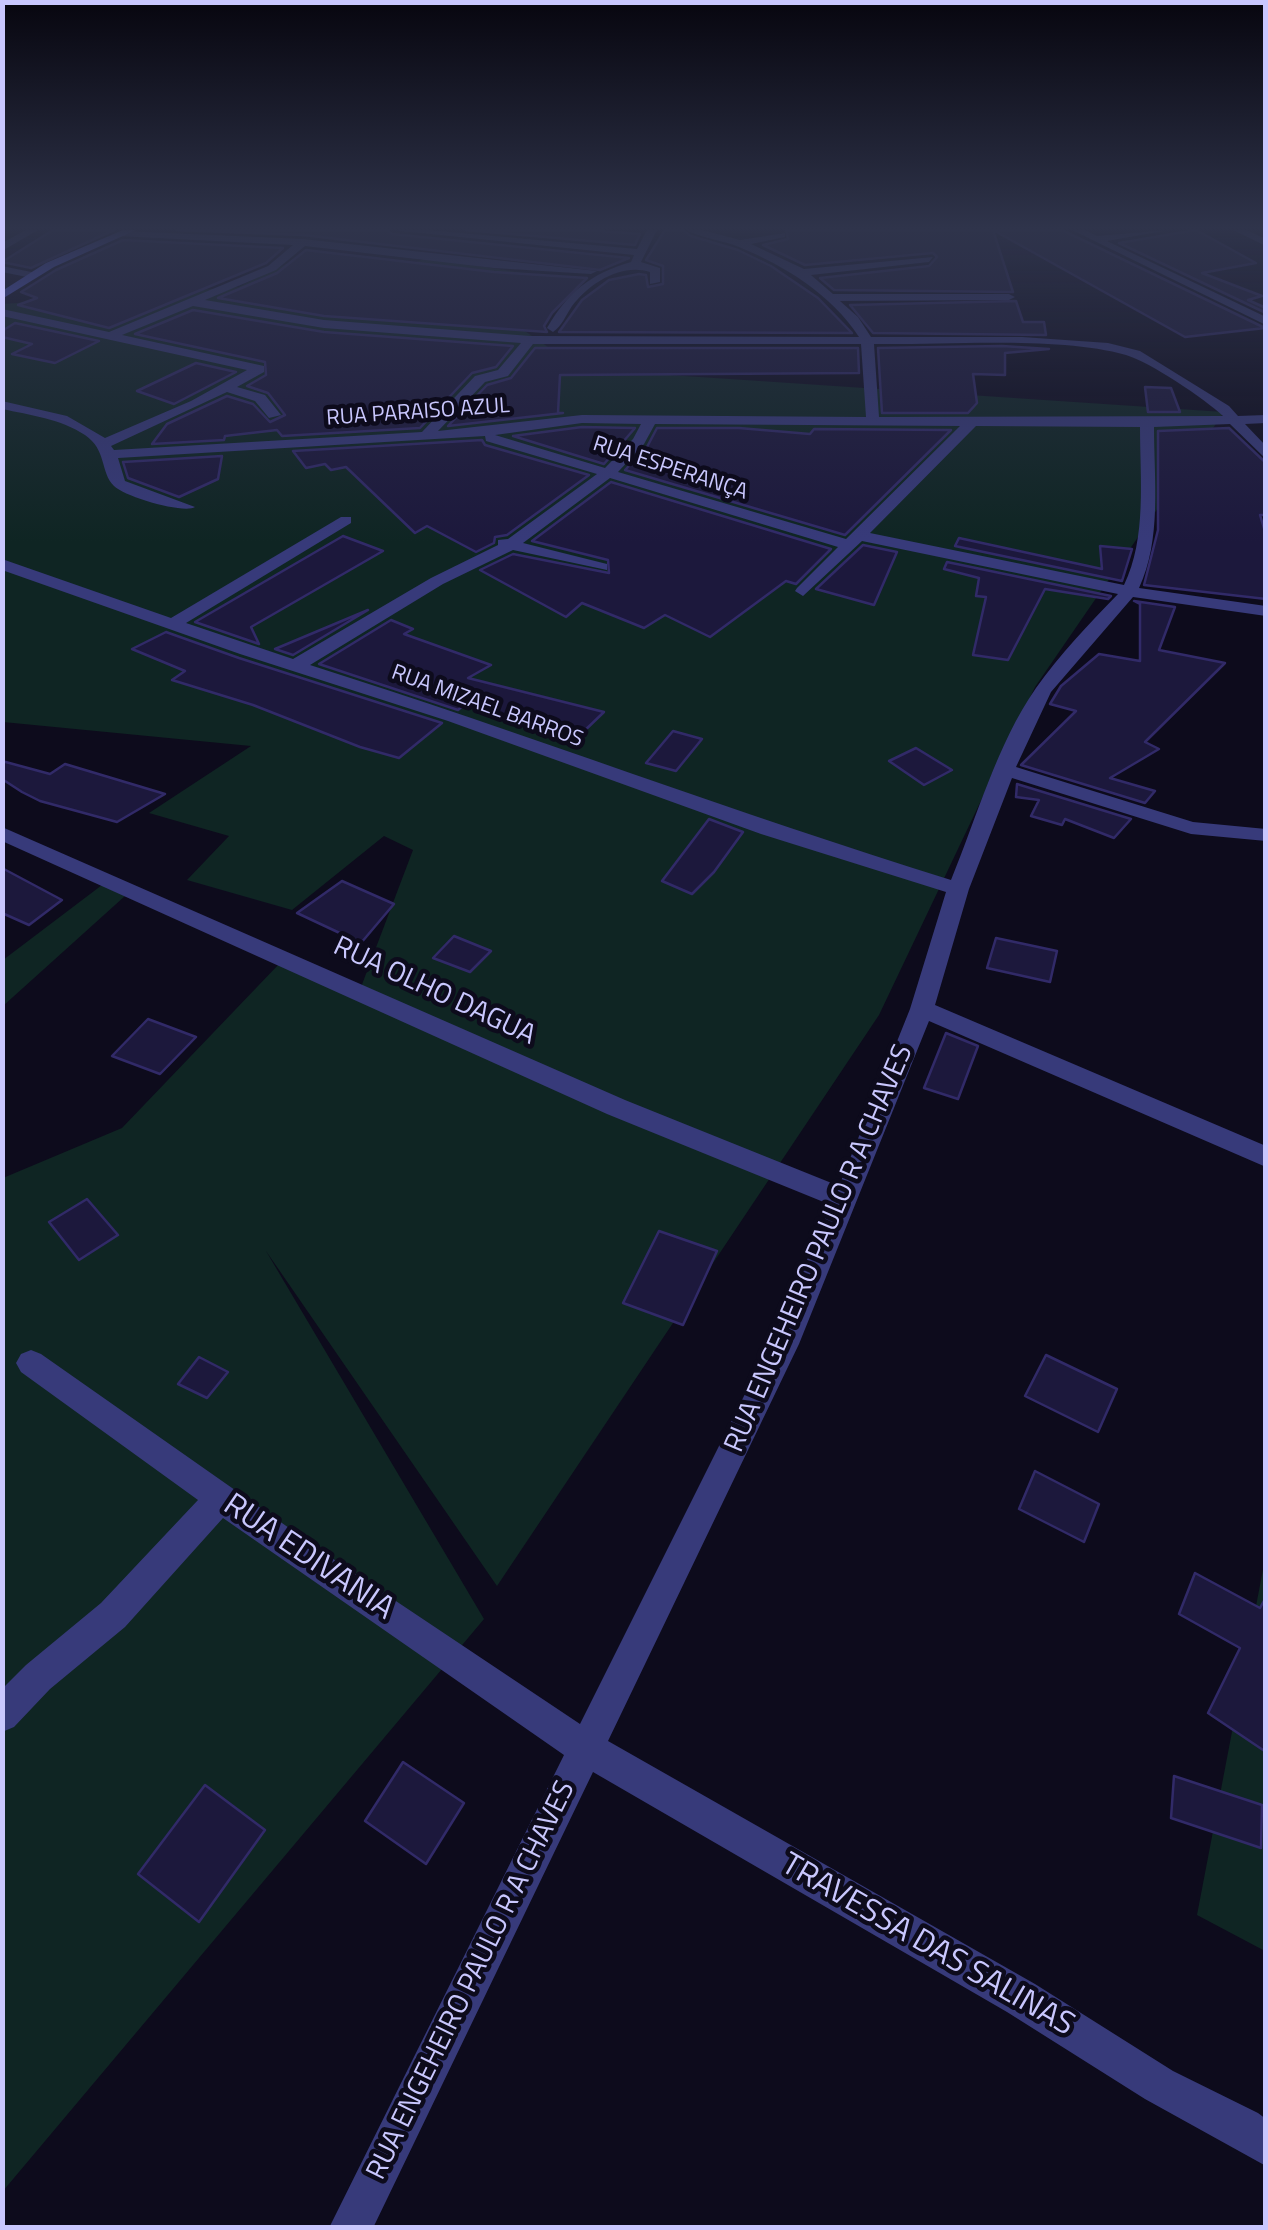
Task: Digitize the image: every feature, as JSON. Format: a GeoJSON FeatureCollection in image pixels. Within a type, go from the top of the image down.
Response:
{"type":"FeatureCollection","features":[{"type":"Feature","properties":{"kind":"street"},"geometry":{"type":"LineString","coordinates":[[106,450],[259,369],[108,334]]}},
{"type":"Feature","properties":{"kind":"street"},"geometry":{"type":"LineString","coordinates":[[454,334],[530,340],[1022,341],[1125,350],[1224,409],[1266,455]]}},
{"type":"Feature","properties":{"kind":"street"},"geometry":{"type":"LineString","coordinates":[[863,334],[867,340],[872,422]]}},
{"type":"Feature","properties":{"kind":"street"},"geometry":{"type":"LineString","coordinates":[[426,436],[480,379],[503,372],[530,340]]}},
{"type":"Feature","properties":{"kind":"street"},"geometry":{"type":"LineString","coordinates":[[225,388],[260,398],[274,414]]}},
{"type":"Feature","properties":{"kind":"street"},"geometry":{"type":"LineString","coordinates":[[2,405],[78,426],[106,450],[118,483],[187,508]]}},
{"type":"Feature","properties":{"kind":"street","name":"RUA PARAISO AZUL"},"geometry":{"type":"LineString","coordinates":[[106,450],[477,434],[564,420],[1147,423],[1266,419]]}},
{"type":"Feature","properties":{"kind":"street"},"geometry":{"type":"LineString","coordinates":[[295,666],[437,580],[512,544],[610,472],[639,441],[649,422]]}},
{"type":"Feature","properties":{"kind":"street"},"geometry":{"type":"LineString","coordinates":[[803,591],[972,422]]}},
{"type":"Feature","properties":{"kind":"street","name":"RUA ENGEHEIRO PAULO R A CHAVES"},"geometry":{"type":"LineString","coordinates":[[350,2228],[785,1344],[922,1009],[958,889],[1043,691],[1077,646],[1129,591],[1141,566],[1147,518],[1147,423]]}},
{"type":"Feature","properties":{"kind":"street","name":"RUA ESPERANÇA"},"geometry":{"type":"LineString","coordinates":[[477,434],[610,472],[724,511],[1129,591],[1266,611]]}},
{"type":"Feature","properties":{"kind":"street"},"geometry":{"type":"LineString","coordinates":[[176,623],[346,520]]}},
{"type":"Feature","properties":{"kind":"street"},"geometry":{"type":"LineString","coordinates":[[492,540],[602,566]]}},
{"type":"Feature","properties":{"kind":"street","name":"RUA MIZAEL BARROS"},"geometry":{"type":"LineString","coordinates":[[2,564],[454,717],[768,830],[958,889]]}},
{"type":"Feature","properties":{"kind":"street"},"geometry":{"type":"LineString","coordinates":[[1006,770],[1190,828],[1266,835]]}},
{"type":"Feature","properties":{"kind":"street","name":"RUA OLHO DAGUA"},"geometry":{"type":"LineString","coordinates":[[2,833],[616,1107],[844,1199]]}},
{"type":"Feature","properties":{"kind":"street"},"geometry":{"type":"LineString","coordinates":[[922,1009],[1266,1157]]}},
{"type":"Feature","properties":{"kind":"street","name":"RUA EDIVANIA"},"geometry":{"type":"LineString","coordinates":[[32,1363],[220,1499],[587,1750]]}},
{"type":"Feature","properties":{"kind":"street"},"geometry":{"type":"LineString","coordinates":[[2,1714],[38,1677],[112,1615],[220,1499]]}},
{"type":"Feature","properties":{"kind":"street","name":"TRAVESSA DAS SALINAS"},"geometry":{"type":"LineString","coordinates":[[587,1750],[1020,1998],[1158,2085],[1243,2128],[1266,2145]]}},
{"type":"Feature","properties":{"kind":"green space"},"geometry":{"type":"Polygon","coordinates":[[[3,334],[529,334],[580,369],[1224,412],[1035,687],[879,1015],[497,1586],[266,1251],[484,1619],[3,2191],[3,1178],[122,1128],[280,963],[358,995],[413,850],[384,836],[292,910],[187,880],[229,836],[149,813],[251,746],[3,722],[3,334]]]}},
{"type":"Feature","properties":{"kind":"green space"},"geometry":{"type":"Polygon","coordinates":[[[102,885],[125,896],[3,1006],[3,960],[102,885]]]}},
{"type":"Feature","properties":{"kind":"green space"},"geometry":{"type":"Polygon","coordinates":[[[1265,1559],[1265,1951],[1197,1915],[1265,1559]]]}},
{"type":"Feature","properties":{"kind":"building"},"geometry":{"type":"Polygon","coordinates":[[[67,334],[99,341],[55,363],[12,354],[32,344],[2,337],[67,334]]]}},
{"type":"Feature","properties":{"kind":"building"},"geometry":{"type":"Polygon","coordinates":[[[135,334],[352,334],[513,346],[496,367],[472,373],[420,428],[282,436],[277,430],[225,436],[224,440],[152,444],[167,424],[227,396],[253,404],[270,422],[285,415],[268,393],[247,386],[266,375],[265,362],[135,334]]]}},
{"type":"Feature","properties":{"kind":"building"},"geometry":{"type":"Polygon","coordinates":[[[535,348],[858,348],[859,373],[560,375],[558,413],[563,413],[448,426],[487,385],[511,378],[535,348]]]}},
{"type":"Feature","properties":{"kind":"building"},"geometry":{"type":"Polygon","coordinates":[[[878,348],[1049,349],[1005,353],[1005,375],[973,374],[977,403],[968,413],[882,413],[878,348]]]}},
{"type":"Feature","properties":{"kind":"building"},"geometry":{"type":"Polygon","coordinates":[[[196,363],[236,372],[174,404],[137,391],[196,363]]]}},
{"type":"Feature","properties":{"kind":"building"},"geometry":{"type":"Polygon","coordinates":[[[1145,387],[1171,388],[1180,412],[1148,412],[1145,387]]]}},
{"type":"Feature","properties":{"kind":"building"},"geometry":{"type":"Polygon","coordinates":[[[582,427],[635,428],[604,464],[513,436],[582,427]]]}},
{"type":"Feature","properties":{"kind":"building"},"geometry":{"type":"Polygon","coordinates":[[[657,428],[739,428],[810,434],[814,429],[951,430],[845,535],[625,470],[647,447],[657,428]]]}},
{"type":"Feature","properties":{"kind":"building"},"geometry":{"type":"Polygon","coordinates":[[[1229,428],[1266,463],[1266,515],[1260,515],[1266,535],[1266,599],[1144,585],[1158,530],[1158,431],[1229,428]]]}},
{"type":"Feature","properties":{"kind":"building"},"geometry":{"type":"Polygon","coordinates":[[[482,440],[485,445],[589,475],[507,535],[495,537],[494,543],[476,552],[427,526],[415,533],[346,467],[331,470],[325,464],[306,468],[293,451],[482,440]]]}},
{"type":"Feature","properties":{"kind":"building"},"geometry":{"type":"Polygon","coordinates":[[[222,456],[218,479],[179,497],[128,478],[123,462],[222,456]]]}},
{"type":"Feature","properties":{"kind":"building"},"geometry":{"type":"Polygon","coordinates":[[[611,482],[831,549],[796,584],[786,581],[710,637],[665,615],[644,628],[582,603],[566,617],[480,570],[513,554],[609,573],[608,560],[532,541],[611,482]]]}},
{"type":"Feature","properties":{"kind":"building"},"geometry":{"type":"Polygon","coordinates":[[[343,536],[383,551],[251,627],[259,644],[195,622],[343,536]]]}},
{"type":"Feature","properties":{"kind":"building"},"geometry":{"type":"Polygon","coordinates":[[[959,538],[1102,569],[1100,546],[1132,549],[1122,581],[955,546],[959,538]]]}},
{"type":"Feature","properties":{"kind":"building"},"geometry":{"type":"Polygon","coordinates":[[[863,545],[897,552],[874,605],[816,589],[863,545]]]}},
{"type":"Feature","properties":{"kind":"building"},"geometry":{"type":"Polygon","coordinates":[[[947,562],[1111,596],[1108,599],[1045,589],[1008,660],[973,655],[986,597],[976,596],[979,578],[944,569],[947,562]]]}},
{"type":"Feature","properties":{"kind":"building"},"geometry":{"type":"Polygon","coordinates":[[[1134,601],[1175,607],[1159,650],[1225,663],[1145,742],[1159,749],[1110,778],[1155,791],[1145,803],[1021,765],[1076,711],[1050,704],[1061,686],[1099,654],[1140,661],[1140,604],[1134,601]]]}},
{"type":"Feature","properties":{"kind":"building"},"geometry":{"type":"Polygon","coordinates":[[[368,610],[293,655],[275,649],[368,610]]]}},
{"type":"Feature","properties":{"kind":"building"},"geometry":{"type":"Polygon","coordinates":[[[391,620],[413,629],[404,634],[491,665],[468,678],[604,712],[580,735],[465,704],[458,710],[319,664],[391,620]]]}},
{"type":"Feature","properties":{"kind":"building"},"geometry":{"type":"Polygon","coordinates":[[[166,632],[442,723],[399,758],[360,747],[253,705],[172,680],[185,671],[132,649],[166,632]]]}},
{"type":"Feature","properties":{"kind":"building"},"geometry":{"type":"Polygon","coordinates":[[[673,731],[702,739],[676,771],[646,763],[673,731]]]}},
{"type":"Feature","properties":{"kind":"building"},"geometry":{"type":"Polygon","coordinates":[[[916,748],[952,770],[924,785],[889,761],[916,748]]]}},
{"type":"Feature","properties":{"kind":"building"},"geometry":{"type":"Polygon","coordinates":[[[2,761],[50,774],[65,764],[165,794],[117,822],[40,801],[22,792],[2,779],[2,761]]]}},
{"type":"Feature","properties":{"kind":"building"},"geometry":{"type":"Polygon","coordinates":[[[1017,784],[1131,819],[1114,838],[1065,819],[1062,825],[1031,816],[1039,800],[1016,797],[1017,784]]]}},
{"type":"Feature","properties":{"kind":"building"},"geometry":{"type":"Polygon","coordinates":[[[709,819],[743,832],[714,872],[692,894],[662,881],[709,819]]]}},
{"type":"Feature","properties":{"kind":"building"},"geometry":{"type":"Polygon","coordinates":[[[2,868],[62,900],[29,925],[2,913],[2,868]]]}},
{"type":"Feature","properties":{"kind":"building"},"geometry":{"type":"Polygon","coordinates":[[[342,881],[394,904],[361,943],[297,913],[342,881]]]}},
{"type":"Feature","properties":{"kind":"building"},"geometry":{"type":"Polygon","coordinates":[[[454,936],[491,951],[470,972],[433,958],[454,936]]]}},
{"type":"Feature","properties":{"kind":"building"},"geometry":{"type":"Polygon","coordinates":[[[996,938],[1057,951],[1050,982],[987,968],[996,938]]]}},
{"type":"Feature","properties":{"kind":"building"},"geometry":{"type":"Polygon","coordinates":[[[148,1019],[196,1037],[160,1074],[112,1056],[148,1019]]]}},
{"type":"Feature","properties":{"kind":"building"},"geometry":{"type":"Polygon","coordinates":[[[946,1033],[978,1046],[958,1099],[924,1088],[946,1033]]]}},
{"type":"Feature","properties":{"kind":"building"},"geometry":{"type":"Polygon","coordinates":[[[87,1199],[118,1235],[79,1260],[49,1222],[87,1199]]]}},
{"type":"Feature","properties":{"kind":"building"},"geometry":{"type":"Polygon","coordinates":[[[659,1231],[717,1251],[683,1325],[623,1303],[659,1231]]]}},
{"type":"Feature","properties":{"kind":"building"},"geometry":{"type":"Polygon","coordinates":[[[1046,1355],[1117,1389],[1098,1432],[1025,1396],[1046,1355]]]}},
{"type":"Feature","properties":{"kind":"building"},"geometry":{"type":"Polygon","coordinates":[[[199,1357],[228,1372],[207,1398],[178,1384],[199,1357]]]}},
{"type":"Feature","properties":{"kind":"building"},"geometry":{"type":"Polygon","coordinates":[[[1035,1471],[1099,1504],[1084,1542],[1019,1509],[1035,1471]]]}},
{"type":"Feature","properties":{"kind":"building"},"geometry":{"type":"Polygon","coordinates":[[[1195,1573],[1260,1608],[1266,1597],[1266,1752],[1208,1713],[1240,1648],[1179,1614],[1195,1573]]]}},
{"type":"Feature","properties":{"kind":"building"},"geometry":{"type":"Polygon","coordinates":[[[403,1762],[464,1803],[426,1864],[365,1821],[403,1762]]]}},
{"type":"Feature","properties":{"kind":"building"},"geometry":{"type":"Polygon","coordinates":[[[1174,1776],[1262,1805],[1261,1848],[1171,1818],[1174,1776]]]}},
{"type":"Feature","properties":{"kind":"building"},"geometry":{"type":"Polygon","coordinates":[[[205,1785],[265,1830],[199,1922],[138,1874],[205,1785]]]}}]}
